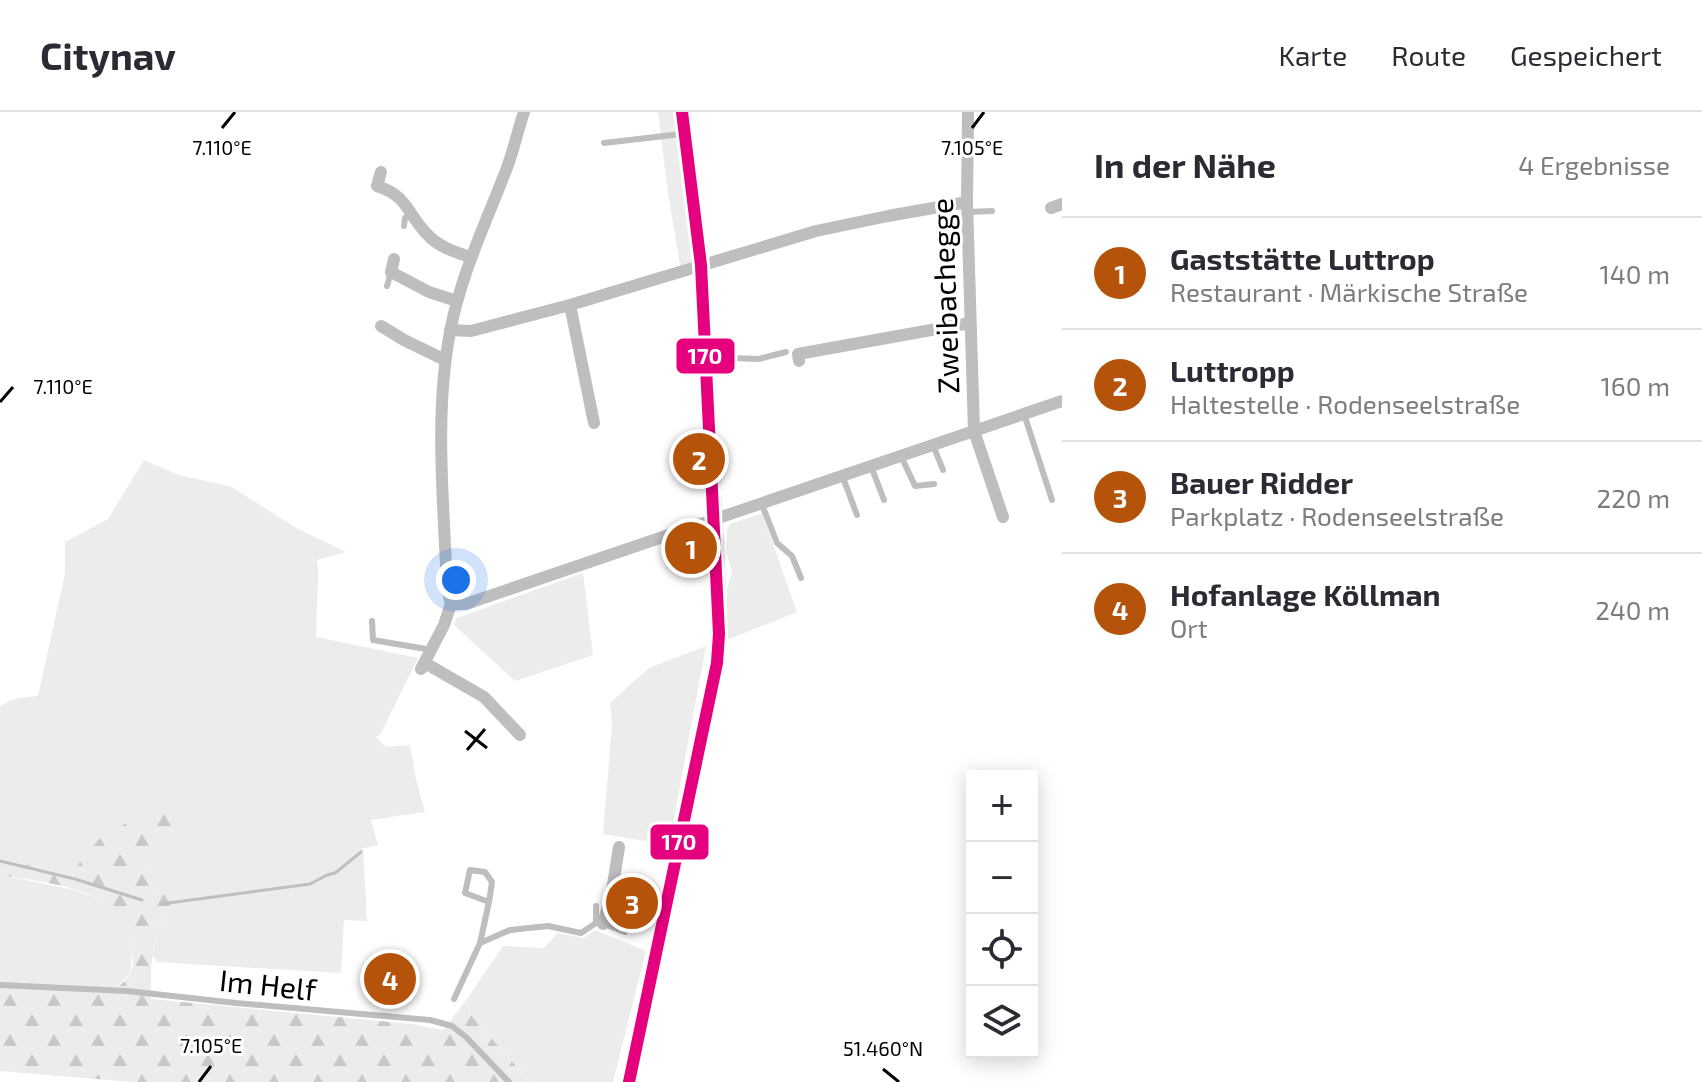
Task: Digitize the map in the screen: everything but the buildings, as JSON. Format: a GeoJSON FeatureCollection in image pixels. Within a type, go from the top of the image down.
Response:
{"type":"FeatureCollection","features":[{"type":"Feature","properties":{"kind":"main road"},"geometry":{"type":"LineString","coordinates":[[629,1082],[717,663],[719,634],[701,265],[682,112]]}},
{"type":"Feature","properties":{"kind":"street"},"geometry":{"type":"LineString","coordinates":[[520,735],[484,697],[423,666],[451,604],[447,589],[441,404],[450,330],[470,257],[508,164],[524,112]]}},
{"type":"Feature","properties":{"kind":"street","name":"Zweibachegge"},"geometry":{"type":"LineString","coordinates":[[968,112],[967,207],[974,431],[1003,517]]}},
{"type":"Feature","properties":{"kind":"street"},"geometry":{"type":"LineString","coordinates":[[381,172],[377,186],[393,191],[403,200],[428,237],[470,257]]}},
{"type":"Feature","properties":{"kind":"street"},"geometry":{"type":"LineString","coordinates":[[450,330],[471,331],[570,305],[816,231],[888,216],[967,207]]}},
{"type":"Feature","properties":{"kind":"street"},"geometry":{"type":"LineString","coordinates":[[392,266],[429,292],[457,301]]}},
{"type":"Feature","properties":{"kind":"street"},"geometry":{"type":"LineString","coordinates":[[570,305],[594,423]]}},
{"type":"Feature","properties":{"kind":"street"},"geometry":{"type":"LineString","coordinates":[[799,361],[798,354],[970,323]]}},
{"type":"Feature","properties":{"kind":"street"},"geometry":{"type":"LineString","coordinates":[[381,326],[445,360]]}},
{"type":"Feature","properties":{"kind":"street"},"geometry":{"type":"LineString","coordinates":[[451,604],[466,604],[1062,401]]}},
{"type":"Feature","properties":{"kind":"street"},"geometry":{"type":"LineString","coordinates":[[599,924],[612,891],[619,847]]}},
{"type":"Feature","properties":{"kind":"lane"},"geometry":{"type":"LineString","coordinates":[[604,143],[685,134]]}},
{"type":"Feature","properties":{"kind":"lane"},"geometry":{"type":"LineString","coordinates":[[967,207],[992,211]]}},
{"type":"Feature","properties":{"kind":"lane"},"geometry":{"type":"LineString","coordinates":[[404,226],[405,218],[411,213]]}},
{"type":"Feature","properties":{"kind":"lane"},"geometry":{"type":"LineString","coordinates":[[387,286],[392,266]]}},
{"type":"Feature","properties":{"kind":"lane"},"geometry":{"type":"LineString","coordinates":[[706,357],[759,359],[786,352]]}},
{"type":"Feature","properties":{"kind":"lane"},"geometry":{"type":"LineString","coordinates":[[1024,414],[1052,500]]}},
{"type":"Feature","properties":{"kind":"lane"},"geometry":{"type":"LineString","coordinates":[[933,445],[943,470]]}},
{"type":"Feature","properties":{"kind":"lane"},"geometry":{"type":"LineString","coordinates":[[901,456],[915,486],[934,484]]}},
{"type":"Feature","properties":{"kind":"lane"},"geometry":{"type":"LineString","coordinates":[[871,466],[884,500]]}},
{"type":"Feature","properties":{"kind":"lane"},"geometry":{"type":"LineString","coordinates":[[842,475],[857,515]]}},
{"type":"Feature","properties":{"kind":"lane"},"geometry":{"type":"LineString","coordinates":[[761,502],[777,543],[792,556],[801,578]]}},
{"type":"Feature","properties":{"kind":"lane"},"geometry":{"type":"LineString","coordinates":[[372,621],[373,640],[432,650]]}},
{"type":"Feature","properties":{"kind":"lane"},"geometry":{"type":"LineString","coordinates":[[454,999],[480,943],[489,902],[492,882],[485,872],[470,870],[465,893],[489,902]]}},
{"type":"Feature","properties":{"kind":"lane"},"geometry":{"type":"LineString","coordinates":[[596,906],[599,924]]}},
{"type":"Feature","properties":{"kind":"lane"},"geometry":{"type":"LineString","coordinates":[[480,943],[510,930],[548,926],[581,933],[599,924],[625,932]]}},
{"type":"Feature","properties":{"kind":"lane","name":"Im Helf"},"geometry":{"type":"LineString","coordinates":[[0,985],[127,991],[430,1020],[452,1026],[509,1082]]}},
{"type":"Feature","properties":{"kind":"green space"},"geometry":{"type":"Polygon","coordinates":[[[658,112],[681,112],[700,264],[680,265],[658,112]]]}},
{"type":"Feature","properties":{"kind":"green space"},"geometry":{"type":"Polygon","coordinates":[[[144,460],[179,475],[232,487],[296,528],[346,552],[317,560],[316,637],[418,658],[381,733],[376,737],[386,747],[410,745],[425,812],[371,820],[378,845],[363,848],[367,921],[344,920],[341,973],[157,962],[153,956],[157,929],[174,899],[159,890],[150,870],[81,860],[71,876],[0,858],[0,707],[13,700],[38,696],[65,573],[65,542],[108,519],[144,460]]]}},
{"type":"Feature","properties":{"kind":"green space"},"geometry":{"type":"Polygon","coordinates":[[[762,513],[797,612],[729,639],[727,589],[732,571],[727,554],[727,529],[730,524],[762,513]]]}},
{"type":"Feature","properties":{"kind":"green space"},"geometry":{"type":"Polygon","coordinates":[[[583,573],[593,655],[515,681],[453,624],[457,618],[583,573]]]}},
{"type":"Feature","properties":{"kind":"green space"},"geometry":{"type":"Polygon","coordinates":[[[706,646],[669,845],[603,834],[612,724],[610,703],[649,668],[706,646]]]}},
{"type":"Feature","properties":{"kind":"green space"},"geometry":{"type":"Polygon","coordinates":[[[158,806],[175,825],[150,870],[159,890],[174,899],[157,929],[151,967],[151,999],[411,1024],[443,1030],[467,999],[470,1014],[530,1082],[132,1082],[0,1071],[0,986],[113,991],[130,974],[133,956],[123,920],[111,907],[77,890],[0,875],[0,858],[71,876],[101,837],[158,806]]]}},
{"type":"Feature","properties":{"kind":"green space"},"geometry":{"type":"Polygon","coordinates":[[[0,875],[74,890],[108,903],[123,918],[129,930],[133,949],[130,974],[116,988],[0,983],[0,875]]]}},
{"type":"Feature","properties":{"kind":"green space"},"geometry":{"type":"Polygon","coordinates":[[[595,930],[646,951],[613,1082],[530,1082],[470,1014],[467,999],[503,946],[544,948],[558,933],[584,938],[595,930]]]}},
{"type":"Feature","properties":{"kind":"waterway"},"geometry":{"type":"LineString","coordinates":[[161,904],[310,884],[335,873],[361,852]]}},
{"type":"Feature","properties":{"kind":"waterway"},"geometry":{"type":"LineString","coordinates":[[0,861],[75,879],[142,900]]}},
{"type":"Feature","properties":{"kind":"transit line","name":"170"},"geometry":{"type":"LineString","coordinates":[[629,1082],[717,663],[719,634],[701,265],[682,112]]}},
{"type":"Feature","properties":{"kind":"place","name":"Luttropp"},"geometry":{"type":"Point","coordinates":[699,459]}},
{"type":"Feature","properties":{"kind":"place","name":"Gaststätte Luttrop"},"geometry":{"type":"Point","coordinates":[691,548]}},
{"type":"Feature","properties":{"kind":"place","name":"Bauer Ridder"},"geometry":{"type":"Point","coordinates":[632,903]}},
{"type":"Feature","properties":{"kind":"place","name":"Hofanlage Köllman"},"geometry":{"type":"Point","coordinates":[390,979]}}]}
